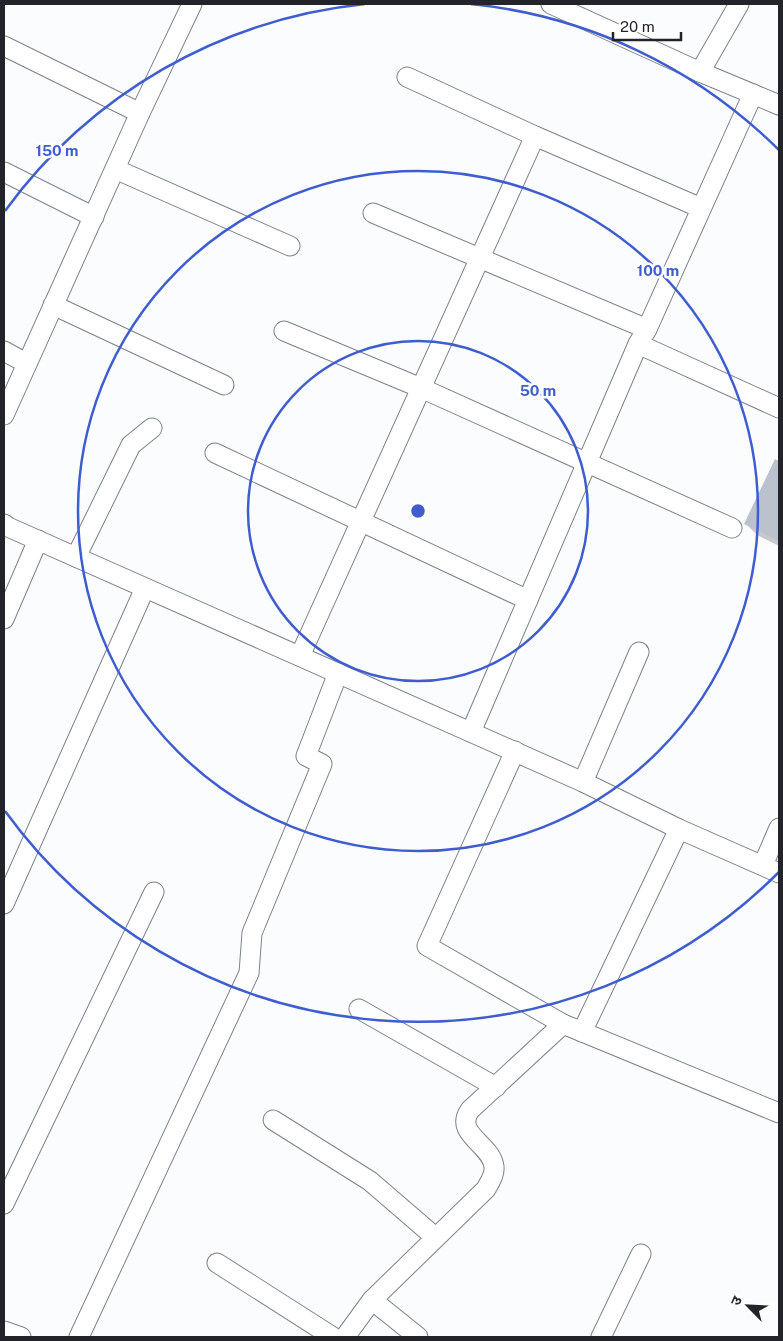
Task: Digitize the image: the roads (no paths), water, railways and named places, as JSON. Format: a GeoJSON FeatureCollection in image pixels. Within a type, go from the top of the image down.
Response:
{"type":"FeatureCollection","features":[{"type":"Feature","properties":{"kind":"street"},"geometry":{"type":"LineString","coordinates":[[4,415],[140,113],[192,4]]}},
{"type":"Feature","properties":{"kind":"street"},"geometry":{"type":"LineString","coordinates":[[551,4],[700,72],[779,105]]}},
{"type":"Feature","properties":{"kind":"street"},"geometry":{"type":"LineString","coordinates":[[700,72],[739,4]]}},
{"type":"Feature","properties":{"kind":"street"},"geometry":{"type":"LineString","coordinates":[[4,46],[140,113]]}},
{"type":"Feature","properties":{"kind":"street"},"geometry":{"type":"LineString","coordinates":[[407,77],[535,136],[701,208]]}},
{"type":"Feature","properties":{"kind":"street"},"geometry":{"type":"LineString","coordinates":[[471,732],[642,337],[754,94]]}},
{"type":"Feature","properties":{"kind":"street"},"geometry":{"type":"LineString","coordinates":[[300,656],[535,136]]}},
{"type":"Feature","properties":{"kind":"street"},"geometry":{"type":"LineString","coordinates":[[115,169],[290,246]]}},
{"type":"Feature","properties":{"kind":"street"},"geometry":{"type":"LineString","coordinates":[[4,172],[94,217]]}},
{"type":"Feature","properties":{"kind":"street"},"geometry":{"type":"LineString","coordinates":[[373,213],[480,259],[642,337],[779,408]]}},
{"type":"Feature","properties":{"kind":"street"},"geometry":{"type":"LineString","coordinates":[[53,305],[224,385]]}},
{"type":"Feature","properties":{"kind":"street"},"geometry":{"type":"LineString","coordinates":[[284,331],[421,388],[732,528]]}},
{"type":"Feature","properties":{"kind":"street"},"geometry":{"type":"LineString","coordinates":[[4,351],[26,363]]}},
{"type":"Feature","properties":{"kind":"street"},"geometry":{"type":"LineString","coordinates":[[76,557],[131,445],[152,428]]}},
{"type":"Feature","properties":{"kind":"street"},"geometry":{"type":"LineString","coordinates":[[215,453],[528,600]]}},
{"type":"Feature","properties":{"kind":"street"},"geometry":{"type":"LineString","coordinates":[[4,524],[584,782],[679,829],[771,869],[779,828]]}},
{"type":"Feature","properties":{"kind":"street"},"geometry":{"type":"LineString","coordinates":[[4,619],[38,540]]}},
{"type":"Feature","properties":{"kind":"street"},"geometry":{"type":"LineString","coordinates":[[4,904],[145,588]]}},
{"type":"Feature","properties":{"kind":"street"},"geometry":{"type":"LineString","coordinates":[[584,782],[640,652]]}},
{"type":"Feature","properties":{"kind":"street"},"geometry":{"type":"LineString","coordinates":[[79,1337],[249,973],[252,933],[322,764],[306,756],[338,673]]}},
{"type":"Feature","properties":{"kind":"street"},"geometry":{"type":"LineString","coordinates":[[515,752],[427,946],[563,1024],[779,1113]]}},
{"type":"Feature","properties":{"kind":"street"},"geometry":{"type":"LineString","coordinates":[[582,1032],[679,829]]}},
{"type":"Feature","properties":{"kind":"street"},"geometry":{"type":"LineString","coordinates":[[4,1204],[154,892]]}},
{"type":"Feature","properties":{"kind":"street"},"geometry":{"type":"LineString","coordinates":[[359,1009],[496,1087]]}},
{"type":"Feature","properties":{"kind":"street"},"geometry":{"type":"LineString","coordinates":[[345,1337],[372,1300],[486,1189],[492,1179],[495,1168],[492,1157],[468,1129],[465,1124],[466,1116],[470,1110],[563,1024]]}},
{"type":"Feature","properties":{"kind":"street"},"geometry":{"type":"LineString","coordinates":[[273,1120],[370,1181],[435,1237]]}},
{"type":"Feature","properties":{"kind":"street"},"geometry":{"type":"LineString","coordinates":[[601,1337],[641,1254]]}},
{"type":"Feature","properties":{"kind":"street"},"geometry":{"type":"LineString","coordinates":[[217,1263],[333,1337]]}},
{"type":"Feature","properties":{"kind":"street"},"geometry":{"type":"LineString","coordinates":[[372,1300],[418,1337]]}},
{"type":"Feature","properties":{"kind":"street"},"geometry":{"type":"LineString","coordinates":[[4,1331],[21,1337]]}}]}
